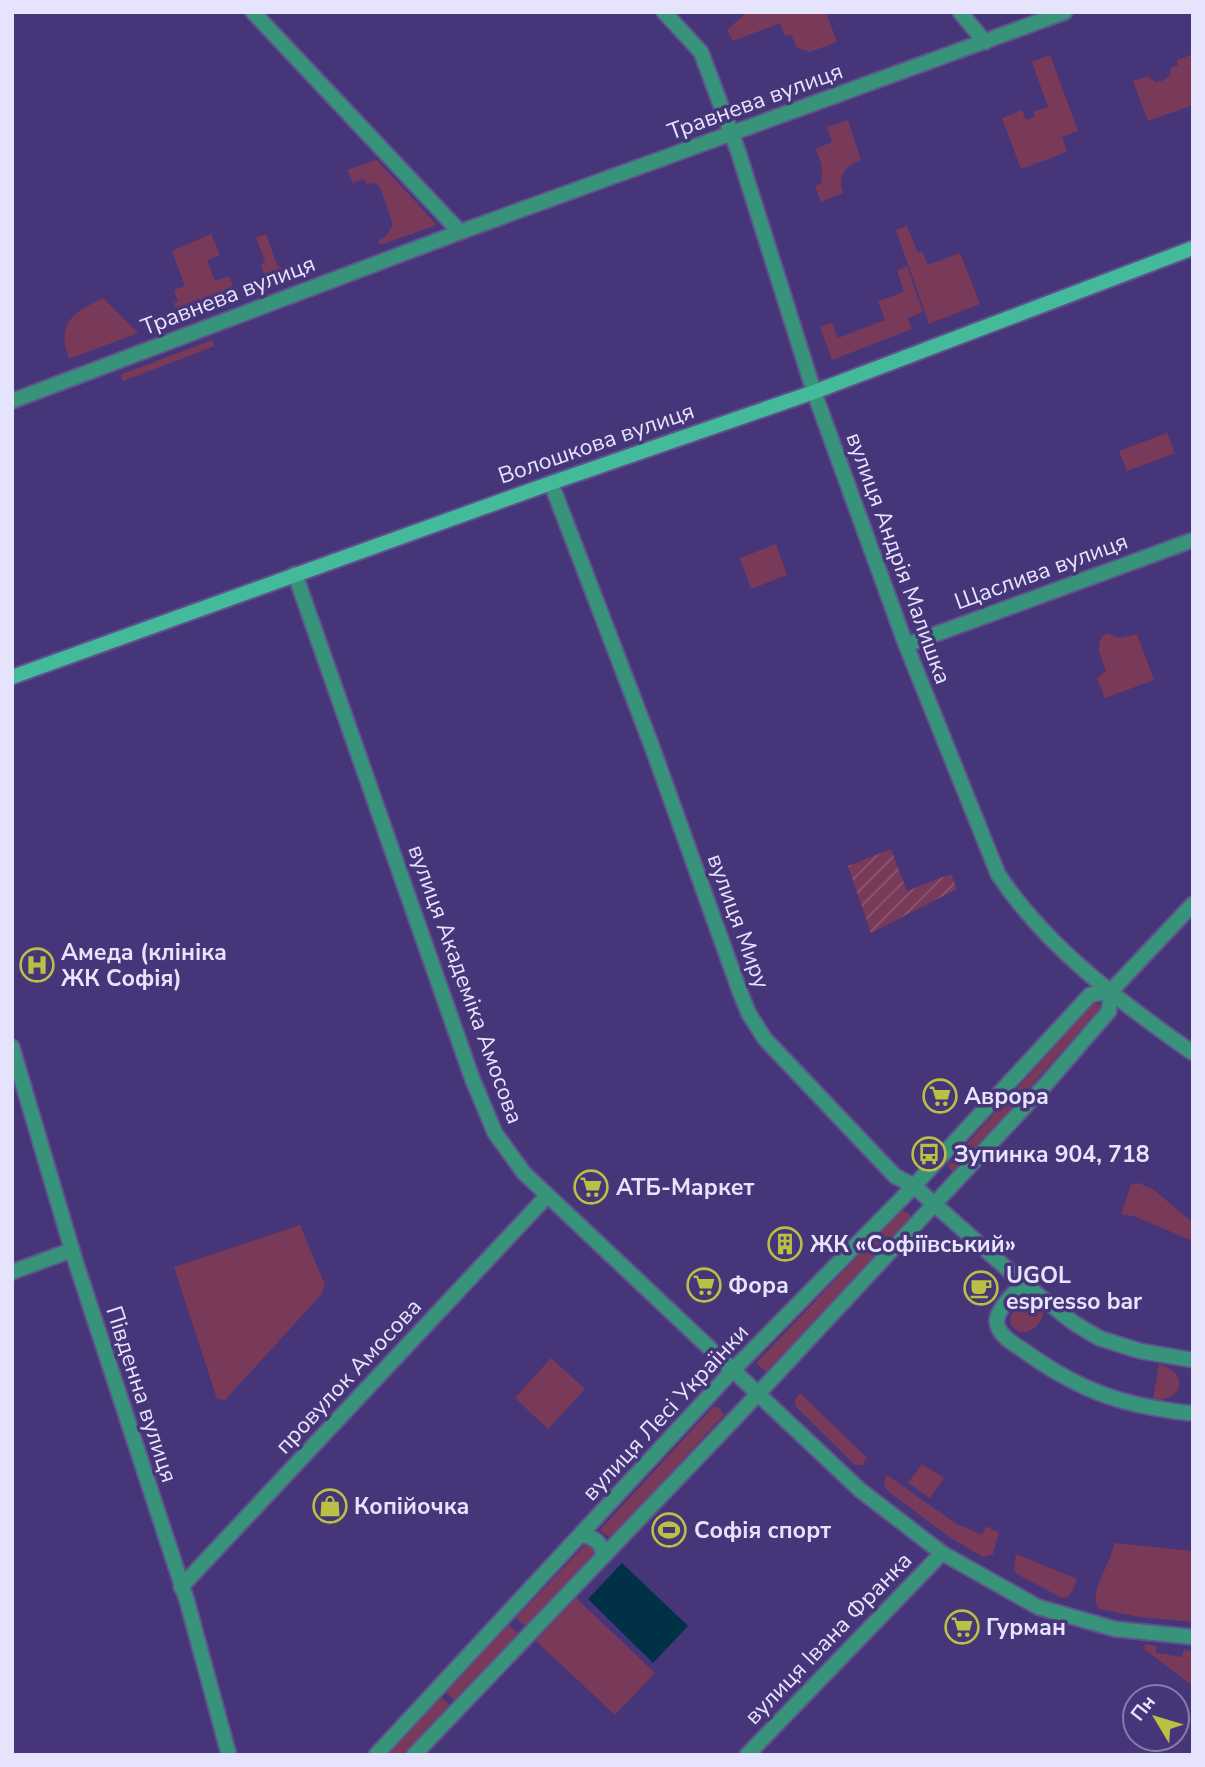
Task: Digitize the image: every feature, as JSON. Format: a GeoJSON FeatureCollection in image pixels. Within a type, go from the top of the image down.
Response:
{"type":"FeatureCollection","features":[{"type":"Feature","properties":{"kind":"street"},"geometry":{"type":"LineString","coordinates":[[253,12],[460,232]]}},
{"type":"Feature","properties":{"kind":"street","name":"вулиця Андрія Малишка"},"geometry":{"type":"LineString","coordinates":[[664,12],[701,52],[732,134],[814,392],[905,645],[998,874],[1017,904],[1041,930],[1111,991],[1193,1054]]}},
{"type":"Feature","properties":{"kind":"street"},"geometry":{"type":"LineString","coordinates":[[960,12],[985,42]]}},
{"type":"Feature","properties":{"kind":"street","name":"Травнева вулиця"},"geometry":{"type":"LineString","coordinates":[[12,401],[460,232],[1065,12]]}},
{"type":"Feature","properties":{"kind":"street","name":"Волошкова вулиця"},"geometry":{"type":"LineString","coordinates":[[12,677],[551,483],[814,392],[1193,248]]}},
{"type":"Feature","properties":{"kind":"street","name":"вулиця Миру"},"geometry":{"type":"LineString","coordinates":[[551,483],[652,744],[749,1014],[765,1039],[895,1176],[914,1186],[1023,1283],[1074,1323],[1099,1338],[1140,1351],[1191,1360]]}},
{"type":"Feature","properties":{"kind":"street","name":"Щаслива вулиця"},"geometry":{"type":"LineString","coordinates":[[905,645],[1193,540]]}},
{"type":"Feature","properties":{"kind":"street","name":"вулиця Академіка Амосова"},"geometry":{"type":"LineString","coordinates":[[295,574],[485,1111],[509,1155],[547,1196],[860,1490],[942,1553],[1038,1607],[1115,1629],[1193,1637]]}},
{"type":"Feature","properties":{"kind":"street","name":"вулиця Лесі Українки"},"geometry":{"type":"LineString","coordinates":[[376,1755],[733,1370],[914,1186],[1090,995],[1111,991],[1193,904]]}},
{"type":"Feature","properties":{"kind":"street","name":"вулиця Лесі Українки"},"geometry":{"type":"LineString","coordinates":[[414,1755],[758,1393],[1046,1084],[1109,1011],[1111,991]]}},
{"type":"Feature","properties":{"kind":"street","name":"Південна вулиця"},"geometry":{"type":"LineString","coordinates":[[12,1047],[72,1251],[181,1587],[229,1755]]}},
{"type":"Feature","properties":{"kind":"street","name":"провулок Амосова"},"geometry":{"type":"LineString","coordinates":[[181,1587],[547,1196]]}},
{"type":"Feature","properties":{"kind":"street"},"geometry":{"type":"LineString","coordinates":[[12,1272],[72,1251]]}},
{"type":"Feature","properties":{"kind":"street"},"geometry":{"type":"LineString","coordinates":[[1023,1283],[998,1315],[997,1324],[1001,1333],[1011,1342],[1062,1377],[1097,1394],[1125,1403],[1189,1413]]}},
{"type":"Feature","properties":{"kind":"street"},"geometry":{"type":"LineString","coordinates":[[582,1535],[590,1536],[598,1542],[603,1549],[603,1557]]}},
{"type":"Feature","properties":{"kind":"street","name":"вулиця Івана Франка"},"geometry":{"type":"LineString","coordinates":[[747,1755],[942,1553]]}},
{"type":"Feature","properties":{"kind":"shaded area"},"geometry":{"type":"Polygon","coordinates":[[[747,12],[826,12],[837,42],[810,52],[796,47],[791,34],[785,36],[780,23],[733,41],[727,30],[747,12]]]}},
{"type":"Feature","properties":{"kind":"shaded area"},"geometry":{"type":"Polygon","coordinates":[[[1193,54],[1193,105],[1148,121],[1133,81],[1148,76],[1155,82],[1162,81],[1170,75],[1171,68],[1178,65],[1177,60],[1193,54]]]}},
{"type":"Feature","properties":{"kind":"shaded area"},"geometry":{"type":"Polygon","coordinates":[[[1050,55],[1078,131],[1062,137],[1067,152],[1021,169],[1002,118],[1022,110],[1026,120],[1035,117],[1033,112],[1048,107],[1032,62],[1050,55]]]}},
{"type":"Feature","properties":{"kind":"shaded area"},"geometry":{"type":"Polygon","coordinates":[[[848,120],[861,160],[844,172],[841,182],[843,193],[821,202],[815,186],[821,183],[822,173],[815,149],[832,142],[827,127],[848,120]]]}},
{"type":"Feature","properties":{"kind":"shaded area"},"geometry":{"type":"Polygon","coordinates":[[[377,160],[437,225],[380,245],[378,241],[385,237],[393,225],[380,187],[375,183],[367,184],[364,179],[353,183],[347,170],[377,160]]]}},
{"type":"Feature","properties":{"kind":"shaded area"},"geometry":{"type":"Polygon","coordinates":[[[907,226],[918,253],[922,251],[928,265],[960,253],[980,304],[929,324],[896,230],[907,226]]]}},
{"type":"Feature","properties":{"kind":"shaded area"},"geometry":{"type":"Polygon","coordinates":[[[211,234],[220,255],[207,260],[215,281],[229,276],[237,297],[180,318],[174,303],[178,301],[174,290],[185,286],[172,251],[211,234]]]}},
{"type":"Feature","properties":{"kind":"shaded area"},"geometry":{"type":"Polygon","coordinates":[[[266,234],[277,265],[281,267],[286,280],[269,286],[261,266],[265,260],[256,238],[266,234]]]}},
{"type":"Feature","properties":{"kind":"shaded area"},"geometry":{"type":"Polygon","coordinates":[[[907,266],[923,312],[908,318],[912,329],[832,360],[820,327],[832,323],[838,338],[885,320],[878,301],[904,292],[897,270],[907,266]]]}},
{"type":"Feature","properties":{"kind":"shaded area"},"geometry":{"type":"Polygon","coordinates":[[[103,298],[138,333],[69,359],[65,347],[66,328],[75,314],[103,298]]]}},
{"type":"Feature","properties":{"kind":"shaded area"},"geometry":{"type":"Polygon","coordinates":[[[212,340],[215,346],[123,381],[120,375],[212,340]]]}},
{"type":"Feature","properties":{"kind":"shaded area"},"geometry":{"type":"Polygon","coordinates":[[[1167,433],[1175,453],[1127,471],[1119,451],[1167,433]]]}},
{"type":"Feature","properties":{"kind":"shaded area"},"geometry":{"type":"Polygon","coordinates":[[[776,544],[787,575],[751,589],[740,558],[776,544]]]}},
{"type":"Feature","properties":{"kind":"shaded area"},"geometry":{"type":"Polygon","coordinates":[[[1106,633],[1120,638],[1137,634],[1154,680],[1105,698],[1097,678],[1106,671],[1099,651],[1100,640],[1106,633]]]}},
{"type":"Feature","properties":{"kind":"shaded area"},"geometry":{"type":"Polygon","coordinates":[[[891,849],[907,891],[951,874],[957,889],[871,933],[848,866],[891,849]]]}},
{"type":"Feature","properties":{"kind":"shaded area"},"geometry":{"type":"Polygon","coordinates":[[[1094,1003],[1101,1005],[1100,1008],[954,1173],[947,1166],[1094,1003]]]}},
{"type":"Feature","properties":{"kind":"shaded area"},"geometry":{"type":"Polygon","coordinates":[[[1139,1183],[1154,1190],[1193,1223],[1193,1241],[1133,1216],[1121,1214],[1131,1185],[1139,1183]]]}},
{"type":"Feature","properties":{"kind":"shaded area"},"geometry":{"type":"Polygon","coordinates":[[[902,1210],[910,1214],[910,1220],[766,1372],[756,1363],[902,1210]]]}},
{"type":"Feature","properties":{"kind":"shaded area"},"geometry":{"type":"Polygon","coordinates":[[[300,1225],[325,1285],[320,1296],[225,1400],[217,1399],[174,1267],[300,1225]]]}},
{"type":"Feature","properties":{"kind":"shaded area"},"geometry":{"type":"Polygon","coordinates":[[[1030,1298],[1043,1309],[1040,1322],[1029,1331],[1016,1330],[1010,1321],[1013,1311],[1030,1298]]]}},
{"type":"Feature","properties":{"kind":"shaded area"},"geometry":{"type":"Polygon","coordinates":[[[551,1358],[585,1389],[548,1429],[515,1398],[551,1358]]]}},
{"type":"Feature","properties":{"kind":"shaded area"},"geometry":{"type":"Polygon","coordinates":[[[1159,1364],[1176,1374],[1179,1386],[1171,1396],[1153,1400],[1159,1364]]]}},
{"type":"Feature","properties":{"kind":"shaded area"},"geometry":{"type":"Polygon","coordinates":[[[800,1393],[867,1458],[862,1465],[855,1465],[796,1407],[795,1400],[800,1393]]]}},
{"type":"Feature","properties":{"kind":"shaded area"},"geometry":{"type":"Polygon","coordinates":[[[713,1407],[718,1407],[724,1415],[610,1538],[600,1530],[713,1407]]]}},
{"type":"Feature","properties":{"kind":"shaded area"},"geometry":{"type":"Polygon","coordinates":[[[922,1464],[944,1478],[930,1498],[908,1483],[922,1464]]]}},
{"type":"Feature","properties":{"kind":"shaded area"},"geometry":{"type":"Polygon","coordinates":[[[887,1475],[955,1523],[982,1535],[986,1526],[999,1533],[993,1554],[983,1557],[948,1536],[889,1492],[884,1484],[887,1475]]]}},
{"type":"Feature","properties":{"kind":"shaded area"},"geometry":{"type":"Polygon","coordinates":[[[1114,1543],[1193,1551],[1193,1622],[1140,1617],[1099,1609],[1096,1602],[1098,1586],[1114,1543]]]}},
{"type":"Feature","properties":{"kind":"shaded area"},"geometry":{"type":"Polygon","coordinates":[[[589,1545],[595,1554],[525,1626],[516,1618],[584,1546],[589,1545]]]}},
{"type":"Feature","properties":{"kind":"shaded area"},"geometry":{"type":"Polygon","coordinates":[[[1016,1554],[1077,1579],[1073,1590],[1067,1597],[1062,1598],[1017,1574],[1014,1569],[1016,1554]]]}},
{"type":"Feature","properties":{"kind":"shaded area"},"geometry":{"type":"Polygon","coordinates":[[[896,1559],[906,1568],[862,1616],[851,1606],[896,1559]]]}},
{"type":"Feature","properties":{"kind":"shaded area"},"geometry":{"type":"Polygon","coordinates":[[[576,1598],[655,1673],[615,1715],[536,1641],[576,1598]]]}},
{"type":"Feature","properties":{"kind":"shaded area"},"geometry":{"type":"Polygon","coordinates":[[[509,1625],[518,1633],[454,1700],[445,1692],[509,1625]]]}},
{"type":"Feature","properties":{"kind":"shaded area"},"geometry":{"type":"Polygon","coordinates":[[[1145,1644],[1156,1646],[1156,1653],[1182,1657],[1184,1650],[1193,1651],[1193,1686],[1191,1683],[1144,1649],[1145,1644]]]}},
{"type":"Feature","properties":{"kind":"shaded area"},"geometry":{"type":"Polygon","coordinates":[[[440,1696],[450,1705],[402,1755],[384,1755],[440,1696]]]}},
{"type":"Feature","properties":{"kind":"water"},"geometry":{"type":"Polygon","coordinates":[[[622,1563],[688,1626],[653,1663],[588,1599],[622,1563]]]}},
{"type":"Feature","properties":{"kind":"place","name":"Амеда (клініка ЖК Софія)"},"geometry":{"type":"Point","coordinates":[37,965]}},
{"type":"Feature","properties":{"kind":"place","name":"Аврора"},"geometry":{"type":"Point","coordinates":[940,1096]}},
{"type":"Feature","properties":{"kind":"place","name":"Зупинка 904, 718"},"geometry":{"type":"Point","coordinates":[929,1154]}},
{"type":"Feature","properties":{"kind":"place","name":"АТБ-Маркет"},"geometry":{"type":"Point","coordinates":[591,1187]}},
{"type":"Feature","properties":{"kind":"place","name":"ЖК «Софіївський»"},"geometry":{"type":"Point","coordinates":[785,1244]}},
{"type":"Feature","properties":{"kind":"place","name":"Фора"},"geometry":{"type":"Point","coordinates":[704,1285]}},
{"type":"Feature","properties":{"kind":"place","name":"UGOL espresso bar"},"geometry":{"type":"Point","coordinates":[981,1288]}},
{"type":"Feature","properties":{"kind":"place","name":"Копійочка"},"geometry":{"type":"Point","coordinates":[330,1506]}},
{"type":"Feature","properties":{"kind":"place","name":"Софія спорт"},"geometry":{"type":"Point","coordinates":[669,1530]}},
{"type":"Feature","properties":{"kind":"place","name":"Гурман"},"geometry":{"type":"Point","coordinates":[962,1627]}}]}
